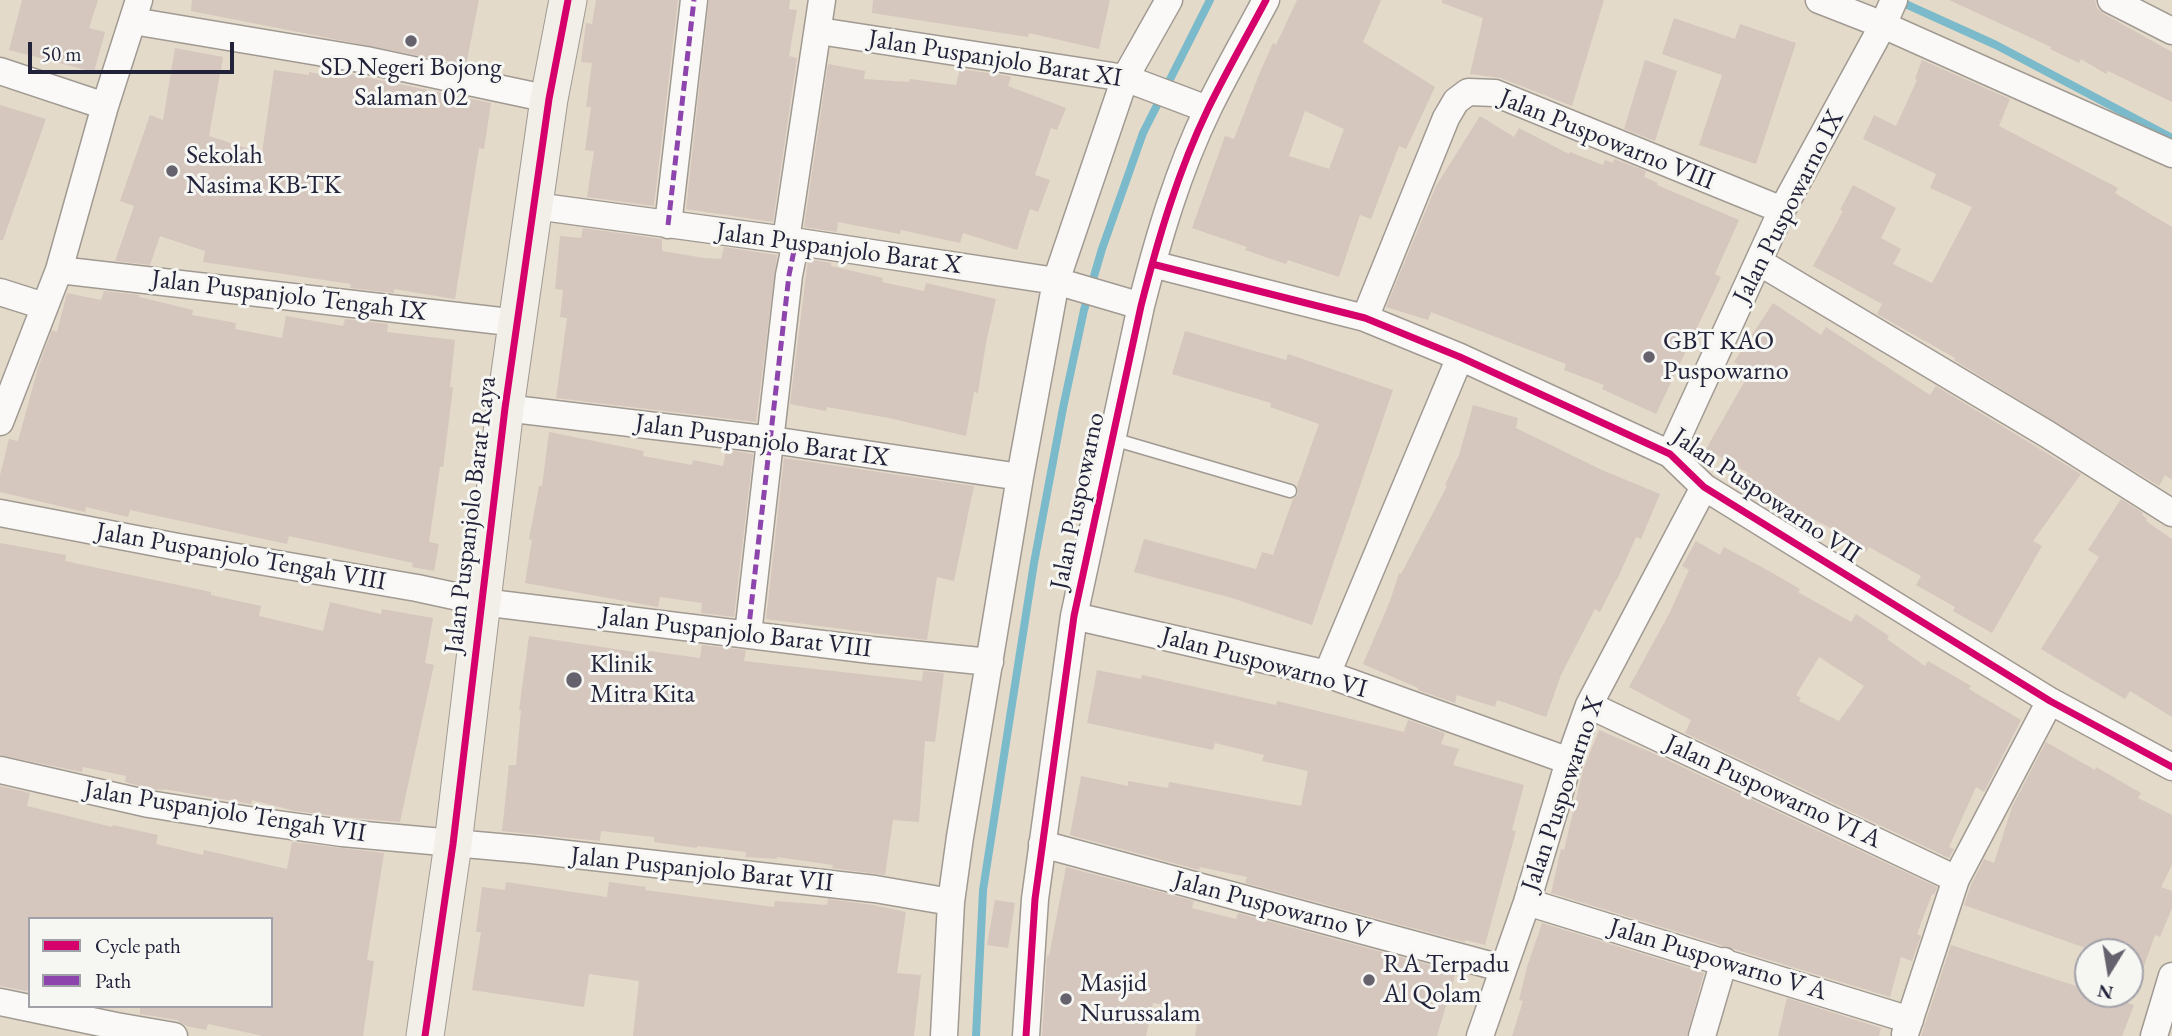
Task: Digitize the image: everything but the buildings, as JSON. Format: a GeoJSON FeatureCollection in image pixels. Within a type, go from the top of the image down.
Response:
{"type":"FeatureCollection","features":[{"type":"Feature","properties":{"kind":"street","name":"Jalan Puspanjolo Barat Raya"},"geometry":{"type":"LineString","coordinates":[[425,1036],[453,844],[505,408],[549,99],[568,0]]}},
{"type":"Feature","properties":{"kind":"street"},"geometry":{"type":"LineString","coordinates":[[668,225],[694,0]]}},
{"type":"Feature","properties":{"kind":"street"},"geometry":{"type":"LineString","coordinates":[[748,634],[772,440],[791,240],[822,0]]}},
{"type":"Feature","properties":{"kind":"street"},"geometry":{"type":"LineString","coordinates":[[944,1036],[951,902],[973,757],[1020,477],[1062,283],[1131,80],[1169,0]]}},
{"type":"Feature","properties":{"kind":"street","name":"Jalan Puspowarno"},"geometry":{"type":"LineString","coordinates":[[1026,1036],[1035,899],[1074,616],[1112,439],[1137,305],[1205,109],[1266,0]]}},
{"type":"Feature","properties":{"kind":"street"},"geometry":{"type":"LineString","coordinates":[[1819,0],[1889,11],[2172,154]]}},
{"type":"Feature","properties":{"kind":"street"},"geometry":{"type":"LineString","coordinates":[[2111,0],[2172,31]]}},
{"type":"Feature","properties":{"kind":"street"},"geometry":{"type":"LineString","coordinates":[[0,422],[59,270],[105,106],[136,10],[549,99]]}},
{"type":"Feature","properties":{"kind":"street","name":"Jalan Puspowarno IX"},"geometry":{"type":"LineString","coordinates":[[1670,454],[1782,211],[1889,11]]}},
{"type":"Feature","properties":{"kind":"street","name":"Jalan Puspanjolo Barat XI"},"geometry":{"type":"LineString","coordinates":[[819,31],[1131,80],[1205,109]]}},
{"type":"Feature","properties":{"kind":"street"},"geometry":{"type":"LineString","coordinates":[[0,71],[105,106]]}},
{"type":"Feature","properties":{"kind":"street","name":"Jalan Puspowarno VIII"},"geometry":{"type":"LineString","coordinates":[[1365,318],[1446,118],[1456,101],[1468,92],[1495,93],[1782,211]]}},
{"type":"Feature","properties":{"kind":"street","name":"Jalan Puspanjolo Barat X"},"geometry":{"type":"LineString","coordinates":[[535,206],[791,240],[1062,283],[1137,305]]}},
{"type":"Feature","properties":{"kind":"street"},"geometry":{"type":"LineString","coordinates":[[1759,262],[2047,434],[2172,513]]}},
{"type":"Feature","properties":{"kind":"street","name":"Jalan Puspowarno VII"},"geometry":{"type":"LineString","coordinates":[[1152,264],[1365,318],[1460,356],[1670,454],[1704,487],[2050,701],[2172,768]]}},
{"type":"Feature","properties":{"kind":"street","name":"Jalan Puspanjolo Tengah IX"},"geometry":{"type":"LineString","coordinates":[[59,270],[518,323]]}},
{"type":"Feature","properties":{"kind":"street"},"geometry":{"type":"LineString","coordinates":[[0,292],[44,306]]}},
{"type":"Feature","properties":{"kind":"street"},"geometry":{"type":"LineString","coordinates":[[1327,674],[1460,356]]}},
{"type":"Feature","properties":{"kind":"street","name":"Jalan Puspanjolo Barat IX"},"geometry":{"type":"LineString","coordinates":[[505,408],[772,440],[1020,477]]}},
{"type":"Feature","properties":{"kind":"street","name":"Jalan Puspowarno X"},"geometry":{"type":"LineString","coordinates":[[1480,1036],[1527,902],[1569,761],[1589,705],[1704,487]]}},
{"type":"Feature","properties":{"kind":"street","name":"Jalan Puspanjolo Tengah VIII"},"geometry":{"type":"LineString","coordinates":[[0,513],[482,602]]}},
{"type":"Feature","properties":{"kind":"street","name":"Jalan Puspanjolo Barat VIII"},"geometry":{"type":"LineString","coordinates":[[482,602],[990,662]]}},
{"type":"Feature","properties":{"kind":"street","name":"Jalan Puspowarno VI"},"geometry":{"type":"LineString","coordinates":[[1074,616],[1327,674],[1569,761]]}},
{"type":"Feature","properties":{"kind":"street"},"geometry":{"type":"LineString","coordinates":[[1907,1028],[1956,879],[2050,701]]}},
{"type":"Feature","properties":{"kind":"street","name":"Jalan Puspowarno VI A"},"geometry":{"type":"LineString","coordinates":[[1589,705],[1956,879]]}},
{"type":"Feature","properties":{"kind":"street","name":"Jalan Puspanjolo Tengah VII"},"geometry":{"type":"LineString","coordinates":[[0,770],[149,804],[342,833],[453,844]]}},
{"type":"Feature","properties":{"kind":"street","name":"Jalan Puspanjolo Barat VII"},"geometry":{"type":"LineString","coordinates":[[453,844],[531,850],[874,888],[951,902]]}},
{"type":"Feature","properties":{"kind":"street","name":"Jalan Puspowarno V"},"geometry":{"type":"LineString","coordinates":[[1042,844],[1502,968]]}},
{"type":"Feature","properties":{"kind":"street","name":"Jalan Puspowarno V A"},"geometry":{"type":"LineString","coordinates":[[1527,902],[1724,961],[1907,1028]]}},
{"type":"Feature","properties":{"kind":"street"},"geometry":{"type":"LineString","coordinates":[[1702,1036],[1724,961]]}},
{"type":"Feature","properties":{"kind":"street"},"geometry":{"type":"LineString","coordinates":[[2154,1036],[2172,976]]}},
{"type":"Feature","properties":{"kind":"street"},"geometry":{"type":"LineString","coordinates":[[0,1002],[28,1008]]}},
{"type":"Feature","properties":{"kind":"street"},"geometry":{"type":"LineString","coordinates":[[29,1008],[174,1036]]}},
{"type":"Feature","properties":{"kind":"lane"},"geometry":{"type":"LineString","coordinates":[[1112,439],[1290,491]]}},
{"type":"Feature","properties":{"kind":"waterway"},"geometry":{"type":"LineString","coordinates":[[976,1036],[983,890],[1034,563],[1084,310],[1102,249],[1143,133],[1210,0]]}},
{"type":"Feature","properties":{"kind":"waterway"},"geometry":{"type":"LineString","coordinates":[[1899,1],[1996,45],[2172,138]]}},
{"type":"Feature","properties":{"kind":"marked path"},"geometry":{"type":"LineString","coordinates":[[668,225],[694,0]]}},
{"type":"Feature","properties":{"kind":"marked path"},"geometry":{"type":"LineString","coordinates":[[748,634],[789,275],[796,241]]}},
{"type":"Feature","properties":{"kind":"cycle path"},"geometry":{"type":"LineString","coordinates":[[425,1036],[453,844],[505,408],[549,99],[568,0]]}},
{"type":"Feature","properties":{"kind":"cycle path"},"geometry":{"type":"LineString","coordinates":[[1026,1036],[1035,899],[1074,616],[1141,306],[1187,157],[1215,95],[1266,0]]}},
{"type":"Feature","properties":{"kind":"cycle path"},"geometry":{"type":"LineString","coordinates":[[1152,264],[1365,318],[1460,357],[1670,454],[1704,487],[2050,701],[2172,767]]}},
{"type":"Feature","properties":{"kind":"place","name":"SD Negeri Bojong Salaman 02"},"geometry":{"type":"Point","coordinates":[411,41]}},
{"type":"Feature","properties":{"kind":"place","name":"Sekolah Nasima KB-TK"},"geometry":{"type":"Point","coordinates":[172,171]}},
{"type":"Feature","properties":{"kind":"place","name":"GBT KAO Puspowarno"},"geometry":{"type":"Point","coordinates":[1649,357]}},
{"type":"Feature","properties":{"kind":"place","name":"Klinik Mitra Kita"},"geometry":{"type":"Point","coordinates":[574,680]}},
{"type":"Feature","properties":{"kind":"place","name":"RA Terpadu Al Qolam"},"geometry":{"type":"Point","coordinates":[1369,980]}},
{"type":"Feature","properties":{"kind":"place","name":"Masjid Nurussalam"},"geometry":{"type":"Point","coordinates":[1066,999]}}]}
